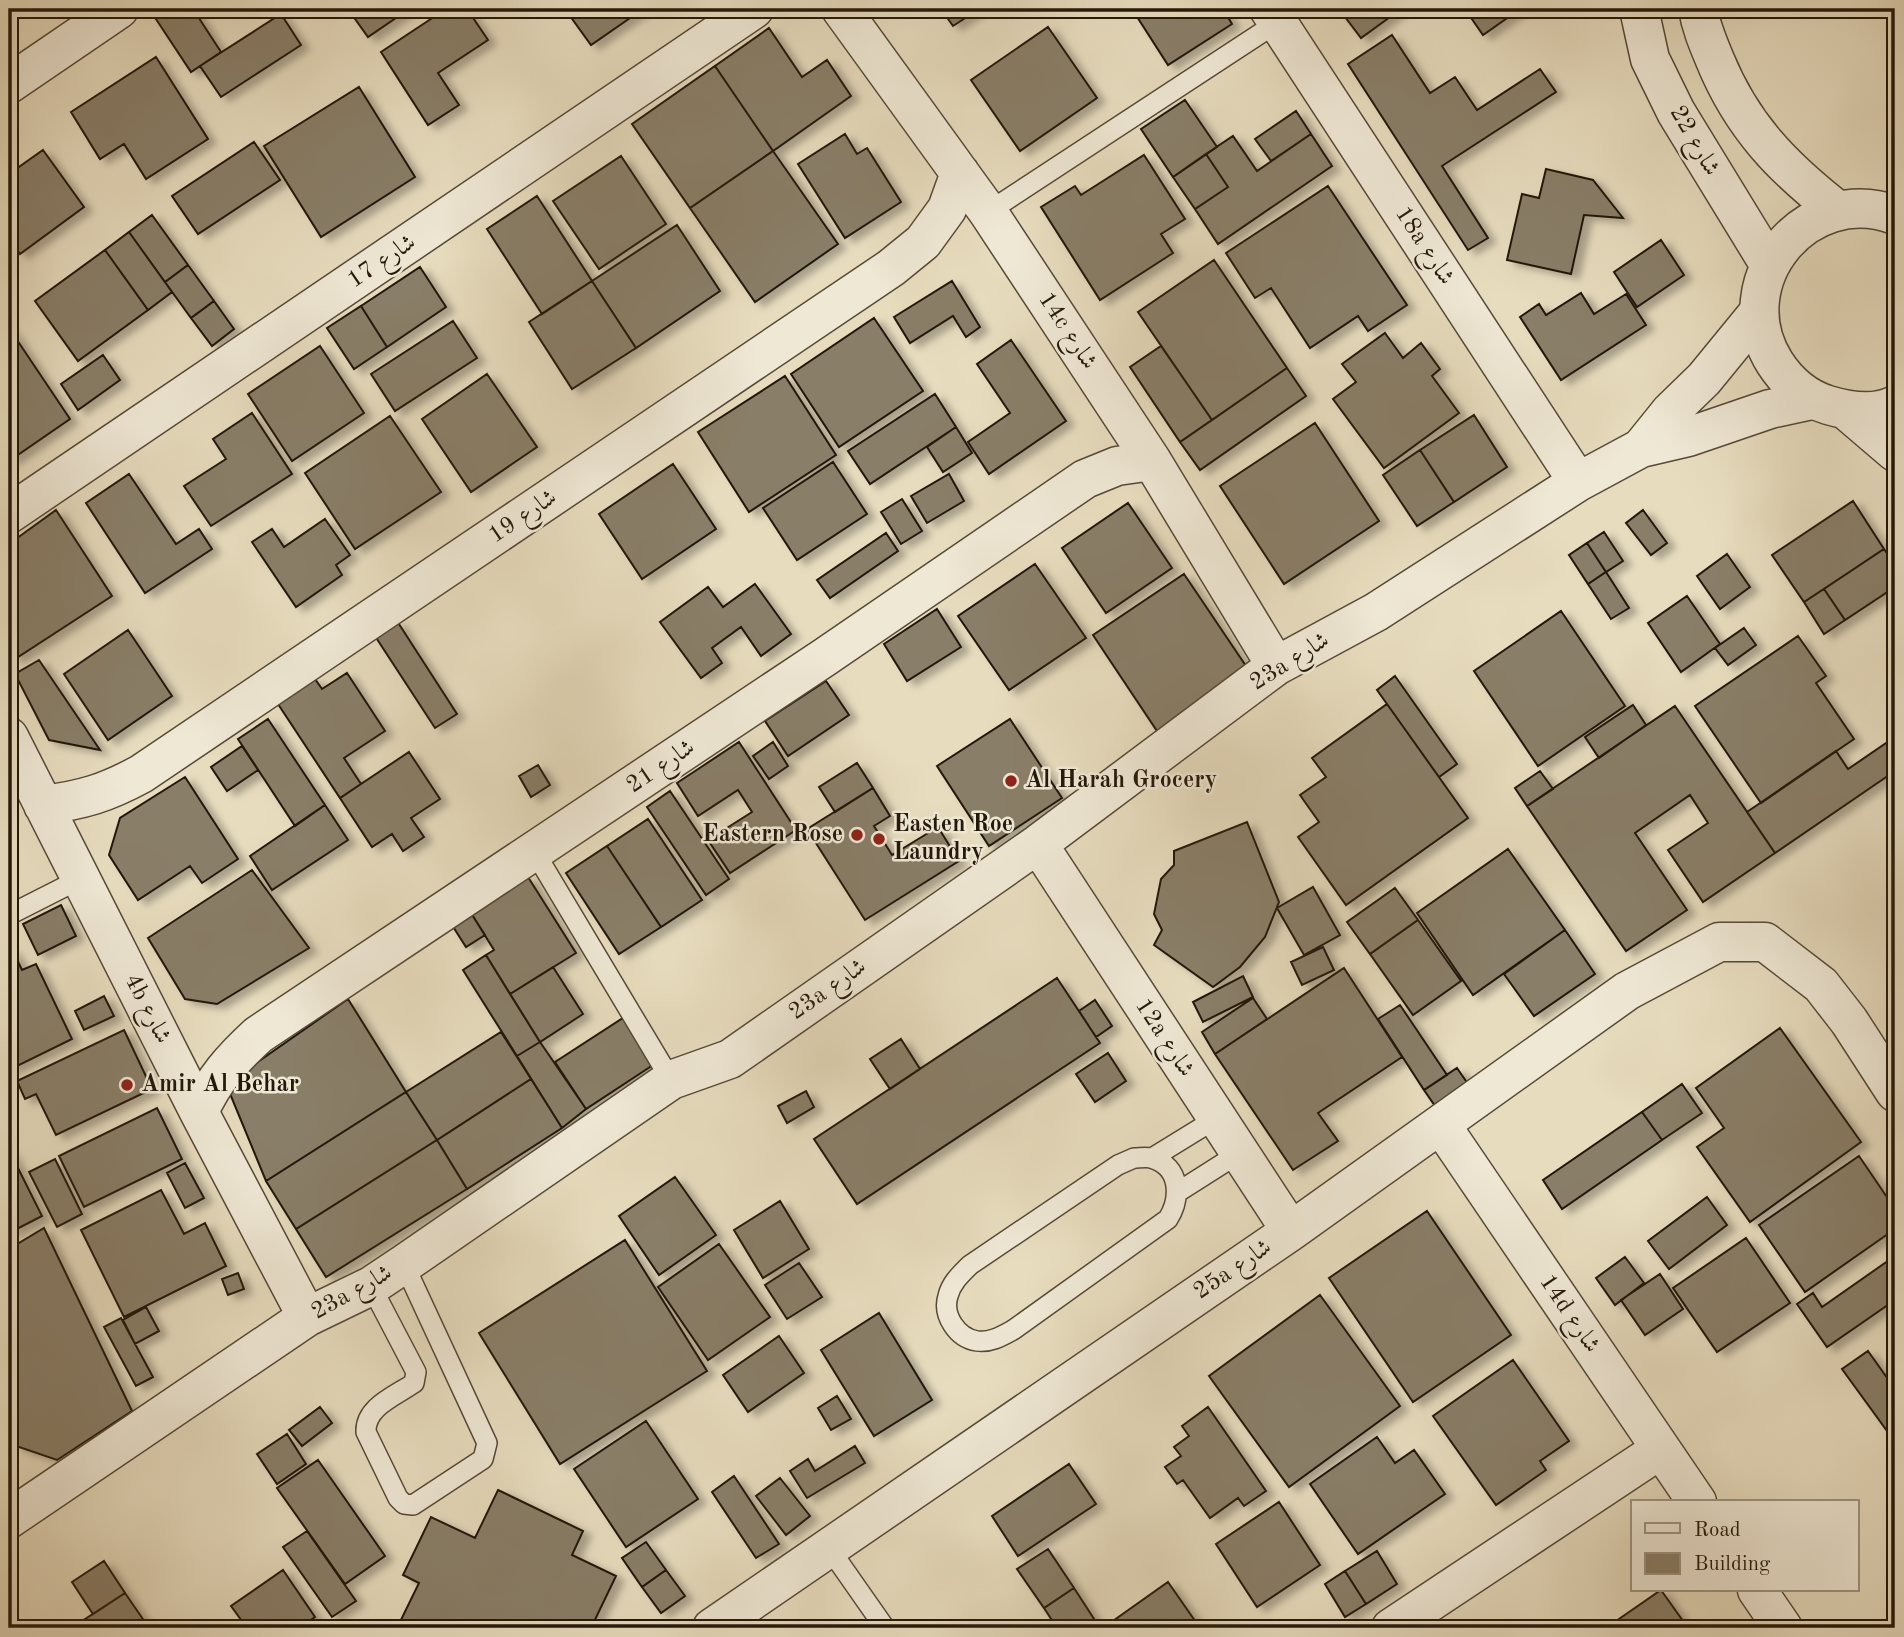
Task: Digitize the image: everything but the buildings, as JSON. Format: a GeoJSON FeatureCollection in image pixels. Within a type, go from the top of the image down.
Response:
{"type":"FeatureCollection","features":[{"type":"Feature","properties":{"kind":"street"},"geometry":{"type":"LineString","coordinates":[[9,84],[119,9]]}},
{"type":"Feature","properties":{"kind":"street","name":"شارع 17"},"geometry":{"type":"LineString","coordinates":[[9,514],[754,9]]}},
{"type":"Feature","properties":{"kind":"street","name":"14c شارع"},"geometry":{"type":"LineString","coordinates":[[841,9],[988,212],[1152,461],[1276,666]]}},
{"type":"Feature","properties":{"kind":"street","name":"شارع 22"},"geometry":{"type":"LineString","coordinates":[[1639,9],[1650,59],[1676,112],[1769,264]]}},
{"type":"Feature","properties":{"kind":"street"},"geometry":{"type":"LineString","coordinates":[[1698,9],[1701,26],[1728,92],[1770,151],[1837,210]]}},
{"type":"Feature","properties":{"kind":"street","name":"18a شارع"},"geometry":{"type":"LineString","coordinates":[[1273,15],[1578,482]]}},
{"type":"Feature","properties":{"kind":"street","name":"شارع 19"},"geometry":{"type":"LineString","coordinates":[[43,805],[77,801],[111,790],[141,774],[891,268],[923,243],[947,209],[960,173]]}},
{"type":"Feature","properties":{"kind":"street"},"geometry":{"type":"LineString","coordinates":[[1895,215],[1877,208],[1837,210],[1797,230],[1769,264],[1761,288],[1758,313],[1766,348],[1784,378],[1830,405],[1895,452]]}},
{"type":"Feature","properties":{"kind":"street","name":"23a شارع"},"geometry":{"type":"LineString","coordinates":[[1641,447],[1670,412],[1704,379],[1758,313]]}},
{"type":"Feature","properties":{"kind":"street","name":"23a شارع"},"geometry":{"type":"LineString","coordinates":[[9,1519],[307,1317],[371,1286],[671,1080],[730,1059],[1038,844],[1276,666],[1376,611],[1578,482],[1641,447],[1688,437],[1770,409],[1830,405],[1887,409],[1895,405]]}},
{"type":"Feature","properties":{"kind":"street","name":"شارع 21"},"geometry":{"type":"LineString","coordinates":[[199,1112],[212,1084],[233,1058],[258,1035],[825,657],[1085,479],[1117,466],[1152,461]]}},
{"type":"Feature","properties":{"kind":"street","name":"4b شارع"},"geometry":{"type":"LineString","coordinates":[[9,737],[199,1112],[307,1317]]}},
{"type":"Feature","properties":{"kind":"street","name":"12a شارع"},"geometry":{"type":"LineString","coordinates":[[1038,844],[1291,1231]]}},
{"type":"Feature","properties":{"kind":"street","name":"25a شارع"},"geometry":{"type":"LineString","coordinates":[[712,1628],[1291,1231],[1627,991],[1720,942],[1765,942],[1821,985],[1849,1021],[1895,1093]]}},
{"type":"Feature","properties":{"kind":"street","name":"14d شارع"},"geometry":{"type":"LineString","coordinates":[[1441,1125],[1696,1500]]}},
{"type":"Feature","properties":{"kind":"street"},"geometry":{"type":"LineString","coordinates":[[1391,1628],[1661,1449]]}},
{"type":"Feature","properties":{"kind":"street"},"geometry":{"type":"LineString","coordinates":[[1758,1592],[1783,1628]]}},
{"type":"Feature","properties":{"kind":"lane"},"geometry":{"type":"LineString","coordinates":[[988,212],[1273,15]]}},
{"type":"Feature","properties":{"kind":"lane"},"geometry":{"type":"LineString","coordinates":[[534,850],[671,1080]]}},
{"type":"Feature","properties":{"kind":"lane"},"geometry":{"type":"LineString","coordinates":[[9,915],[80,879]]}},
{"type":"Feature","properties":{"kind":"lane"},"geometry":{"type":"LineString","coordinates":[[1152,1158],[1165,1166],[1174,1178],[1178,1192],[1176,1206],[1168,1219],[1013,1330],[996,1339],[977,1341],[959,1333],[948,1317],[947,1297],[956,1280],[970,1265],[1118,1165],[1134,1158],[1152,1158],[1217,1118]]}},
{"type":"Feature","properties":{"kind":"lane"},"geometry":{"type":"LineString","coordinates":[[1178,1192],[1241,1152]]}},
{"type":"Feature","properties":{"kind":"lane"},"geometry":{"type":"LineString","coordinates":[[371,1286],[416,1372],[414,1383],[370,1413],[366,1432],[398,1498],[404,1504],[413,1505],[483,1459],[487,1443],[404,1264]]}},
{"type":"Feature","properties":{"kind":"lane"},"geometry":{"type":"LineString","coordinates":[[829,1548],[884,1628]]}},
{"type":"Feature","properties":{"kind":"place","name":"Al Harah Grocery"},"geometry":{"type":"Point","coordinates":[1011,781]}},
{"type":"Feature","properties":{"kind":"place","name":"Eastern Rose"},"geometry":{"type":"Point","coordinates":[857,835]}},
{"type":"Feature","properties":{"kind":"place","name":"Easten Roe Laundry"},"geometry":{"type":"Point","coordinates":[879,839]}},
{"type":"Feature","properties":{"kind":"place","name":"Amir Al Behar"},"geometry":{"type":"Point","coordinates":[127,1085]}}]}
